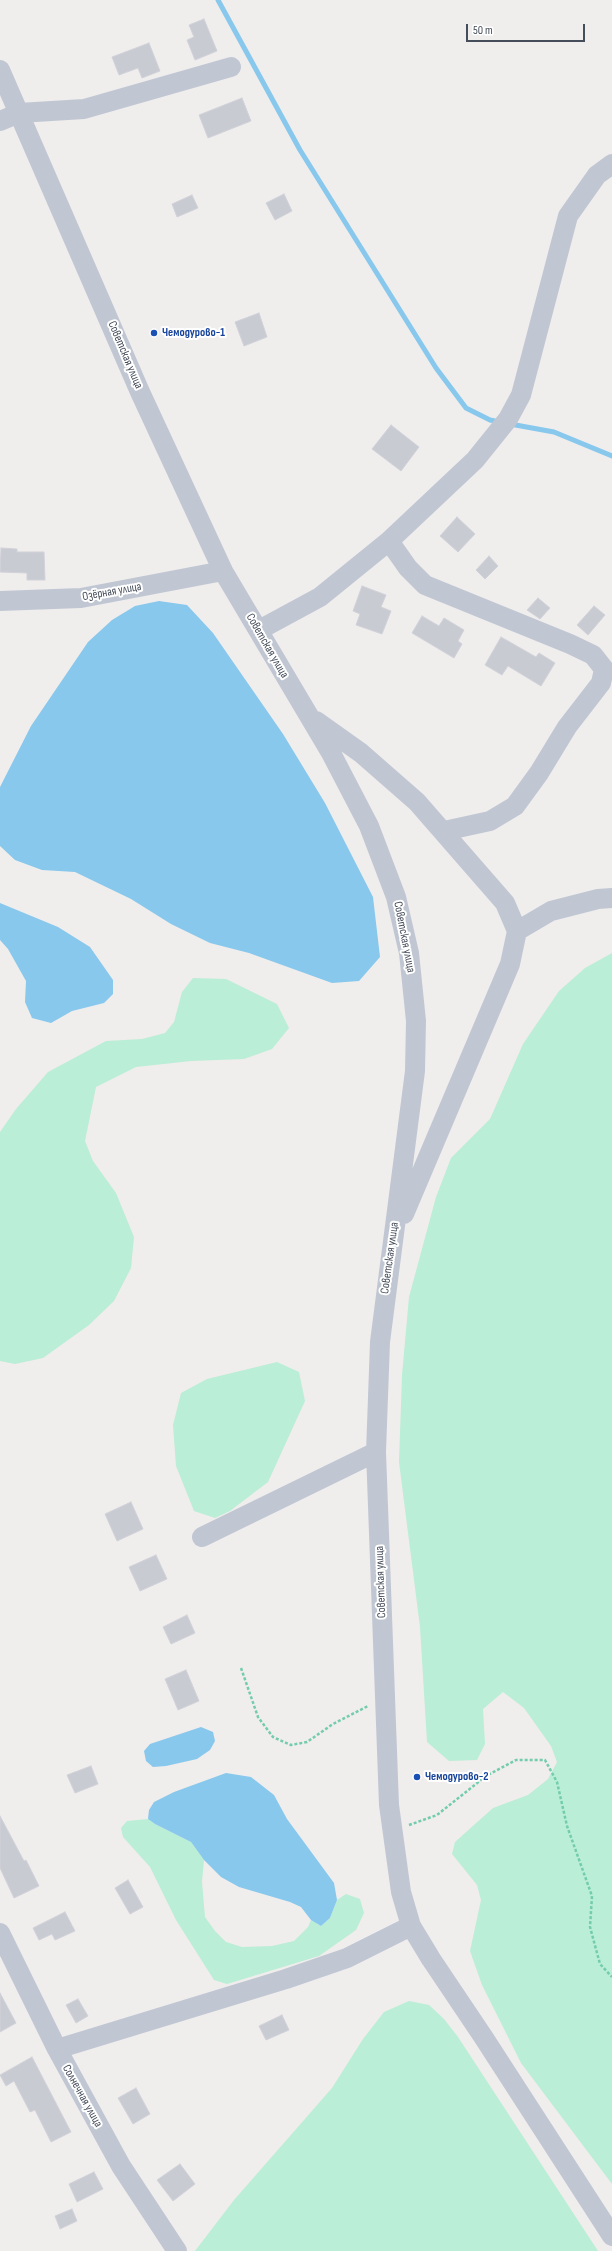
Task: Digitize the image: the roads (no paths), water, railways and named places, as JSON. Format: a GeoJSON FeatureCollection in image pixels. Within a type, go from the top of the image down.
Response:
{"type":"FeatureCollection","features":[{"type":"Feature","properties":{"kind":"street"},"geometry":{"type":"LineString","coordinates":[[0,122],[19,113],[84,110],[230,67]]}},
{"type":"Feature","properties":{"kind":"street","name":"Советская улица"},"geometry":{"type":"LineString","coordinates":[[0,70],[140,392],[223,571],[331,753],[369,826],[396,897],[409,953],[416,1021],[415,1072],[380,1342],[376,1452],[389,1805],[400,1892],[411,1926],[612,2236]]}},
{"type":"Feature","properties":{"kind":"street"},"geometry":{"type":"LineString","coordinates":[[259,630],[320,597],[389,541],[475,460],[503,425],[521,395],[568,216],[597,175],[612,164]]}},
{"type":"Feature","properties":{"kind":"street"},"geometry":{"type":"LineString","coordinates":[[389,541],[408,568],[425,585],[570,644],[593,655],[608,668],[601,683],[567,727],[539,773],[515,806],[490,821],[444,831]]}},
{"type":"Feature","properties":{"kind":"street","name":"Озёрная улица"},"geometry":{"type":"LineString","coordinates":[[0,601],[81,598],[223,571]]}},
{"type":"Feature","properties":{"kind":"street"},"geometry":{"type":"LineString","coordinates":[[309,717],[361,753],[417,802],[505,902],[517,931],[510,964],[392,1241]]}},
{"type":"Feature","properties":{"kind":"street"},"geometry":{"type":"LineString","coordinates":[[517,931],[550,911],[598,899],[612,898]]}},
{"type":"Feature","properties":{"kind":"street"},"geometry":{"type":"LineString","coordinates":[[202,1536],[376,1452]]}},
{"type":"Feature","properties":{"kind":"street"},"geometry":{"type":"LineString","coordinates":[[57,2050],[286,1979],[347,1958],[411,1926]]}},
{"type":"Feature","properties":{"kind":"street","name":"Солнечная улица"},"geometry":{"type":"LineString","coordinates":[[0,1933],[57,2050],[120,2166],[177,2251]]}},
{"type":"Feature","properties":{"kind":"water"},"geometry":{"type":"Polygon","coordinates":[[[159,601],[187,605],[213,633],[283,734],[325,803],[373,897],[380,957],[359,981],[332,983],[249,953],[210,943],[171,924],[131,899],[75,872],[42,870],[15,860],[0,846],[0,787],[31,726],[88,642],[112,620],[135,606],[159,601]]]}},
{"type":"Feature","properties":{"kind":"water"},"geometry":{"type":"Polygon","coordinates":[[[0,903],[58,927],[90,947],[113,980],[113,994],[104,1003],[72,1011],[51,1023],[32,1018],[25,1002],[26,981],[8,949],[0,940],[0,903]]]}},
{"type":"Feature","properties":{"kind":"water"},"geometry":{"type":"Polygon","coordinates":[[[201,1727],[213,1732],[215,1741],[210,1750],[197,1759],[166,1766],[153,1767],[146,1761],[144,1751],[150,1744],[201,1727]]]}},
{"type":"Feature","properties":{"kind":"water"},"geometry":{"type":"Polygon","coordinates":[[[226,1773],[251,1777],[274,1795],[287,1819],[334,1883],[337,1900],[330,1918],[321,1926],[311,1920],[301,1907],[290,1902],[239,1887],[221,1877],[204,1860],[191,1842],[148,1819],[149,1810],[154,1802],[174,1792],[226,1773]]]}},
{"type":"Feature","properties":{"kind":"waterway"},"geometry":{"type":"LineString","coordinates":[[218,0],[300,150],[436,368],[466,408],[490,420],[500,422]]}},
{"type":"Feature","properties":{"kind":"waterway"},"geometry":{"type":"LineString","coordinates":[[510,424],[554,432],[612,456]]}},
{"type":"Feature","properties":{"kind":"place","name":"Чемодурово-1"},"geometry":{"type":"Point","coordinates":[154,333]}},
{"type":"Feature","properties":{"kind":"place","name":"Чемодурово-2"},"geometry":{"type":"Point","coordinates":[417,1777]}}]}
